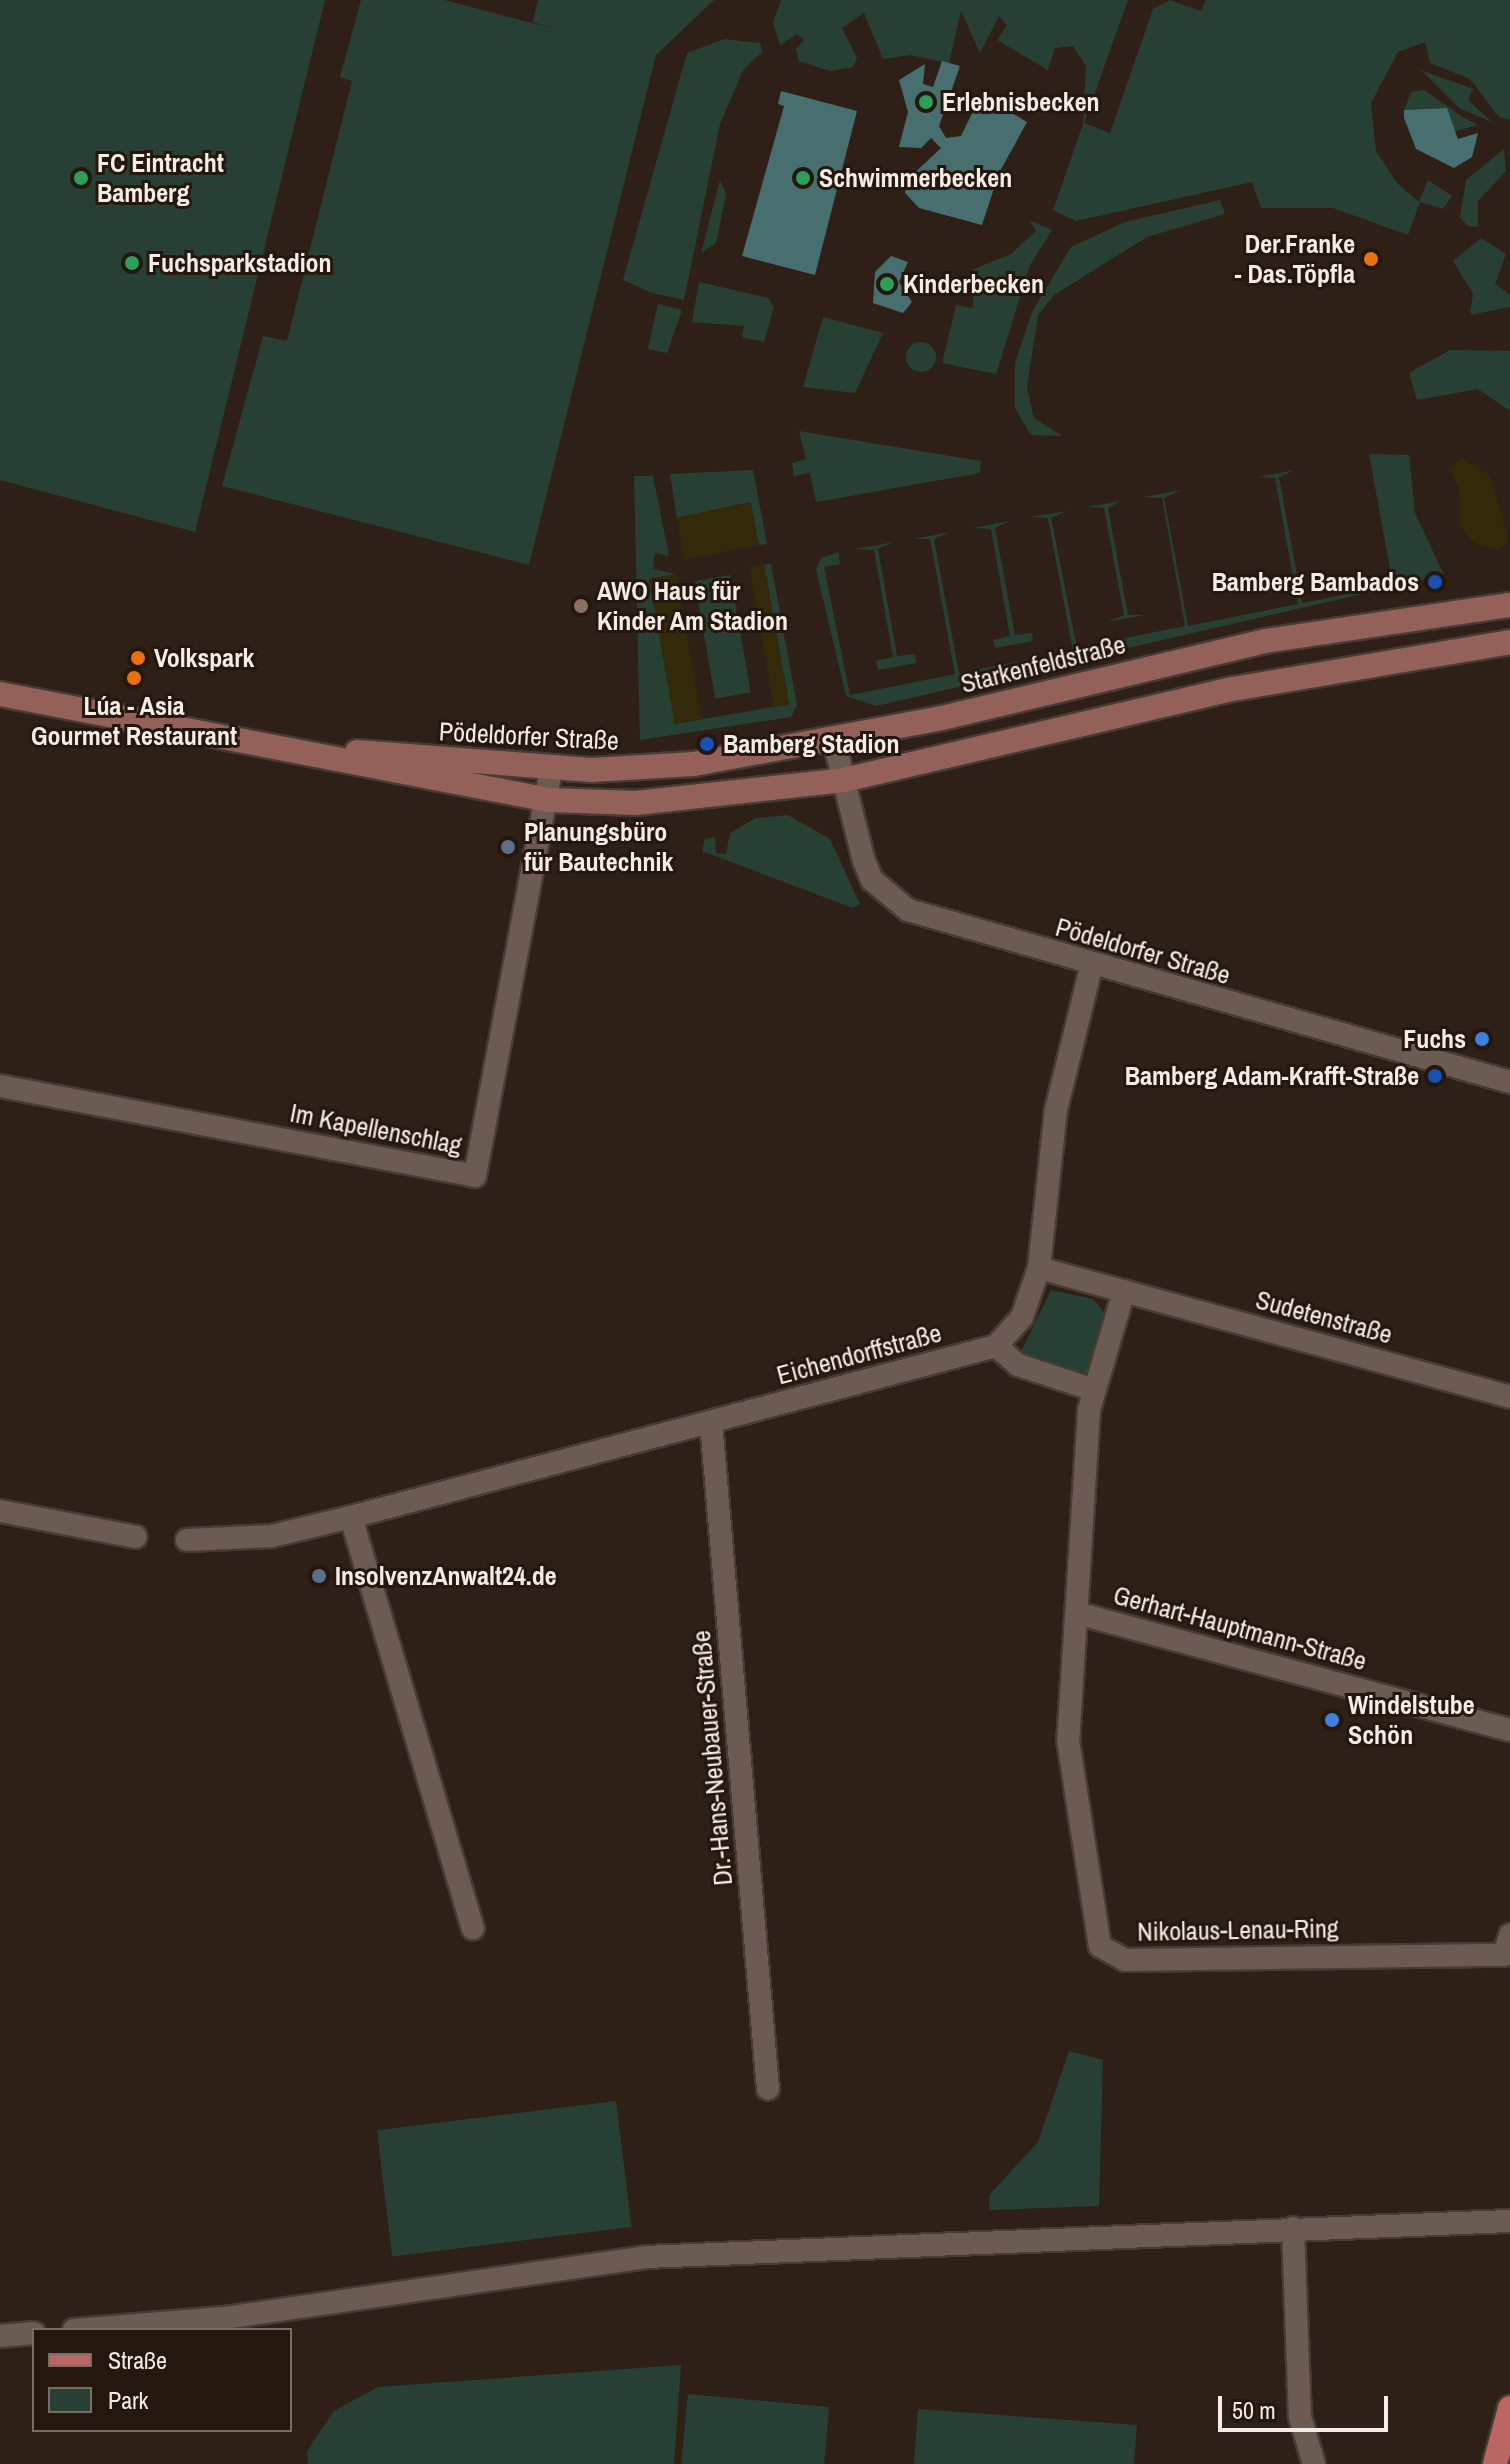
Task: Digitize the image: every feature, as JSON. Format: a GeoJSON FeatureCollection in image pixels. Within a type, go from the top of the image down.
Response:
{"type":"FeatureCollection","features":[{"type":"Feature","properties":{"kind":"main road","name":"Starkenfeldstraße"},"geometry":{"type":"LineString","coordinates":[[834,741],[1265,641],[1510,605]]}},
{"type":"Feature","properties":{"kind":"main road"},"geometry":{"type":"LineString","coordinates":[[1265,641],[1273,681]]}},
{"type":"Feature","properties":{"kind":"main road"},"geometry":{"type":"LineString","coordinates":[[844,780],[1273,681],[1510,642]]}},
{"type":"Feature","properties":{"kind":"main road","name":"Pödeldorfer Straße"},"geometry":{"type":"LineString","coordinates":[[0,694],[549,800],[663,801],[844,780]]}},
{"type":"Feature","properties":{"kind":"main road","name":"Pödeldorfer Straße"},"geometry":{"type":"LineString","coordinates":[[275,747],[551,769],[671,767],[834,741]]}},
{"type":"Feature","properties":{"kind":"main road"},"geometry":{"type":"LineString","coordinates":[[1492,2460],[1510,2408]]}},
{"type":"Feature","properties":{"kind":"street","name":"Pödeldorfer Straße"},"geometry":{"type":"LineString","coordinates":[[834,741],[864,861],[888,897],[919,915],[1091,967],[1510,1082]]}},
{"type":"Feature","properties":{"kind":"street","name":"Im Kapellenschlag"},"geometry":{"type":"LineString","coordinates":[[0,1086],[475,1176],[549,800],[551,769]]}},
{"type":"Feature","properties":{"kind":"street"},"geometry":{"type":"LineString","coordinates":[[1091,967],[1056,1110],[1039,1268],[1022,1317],[996,1346],[1018,1365],[1094,1390]]}},
{"type":"Feature","properties":{"kind":"street","name":"Sudetenstraße"},"geometry":{"type":"LineString","coordinates":[[1039,1268],[1510,1397]]}},
{"type":"Feature","properties":{"kind":"street","name":"Gerhart-Hauptmann-Straße"},"geometry":{"type":"LineString","coordinates":[[1124,1291],[1094,1390],[1080,1614],[1510,1730]]}},
{"type":"Feature","properties":{"kind":"street","name":"Eichendorffstraße"},"geometry":{"type":"LineString","coordinates":[[187,1540],[272,1536],[996,1346]]}},
{"type":"Feature","properties":{"kind":"street","name":"Dr.-Hans-Neubauer-Straße"},"geometry":{"type":"LineString","coordinates":[[711,1422],[768,2089]]}},
{"type":"Feature","properties":{"kind":"street"},"geometry":{"type":"LineString","coordinates":[[0,1511],[136,1537]]}},
{"type":"Feature","properties":{"kind":"street"},"geometry":{"type":"LineString","coordinates":[[351,1517],[473,1928]]}},
{"type":"Feature","properties":{"kind":"street","name":"Nikolaus-Lenau-Ring"},"geometry":{"type":"LineString","coordinates":[[1080,1614],[1069,1772],[1095,1936],[1105,1952],[1125,1960],[1504,1955],[1510,1935]]}},
{"type":"Feature","properties":{"kind":"street"},"geometry":{"type":"LineString","coordinates":[[99,2328],[224,2318],[646,2257],[1510,2221]]}},
{"type":"Feature","properties":{"kind":"street"},"geometry":{"type":"LineString","coordinates":[[1293,2228],[1300,2417],[1314,2464]]}},
{"type":"Feature","properties":{"kind":"street"},"geometry":{"type":"LineString","coordinates":[[0,2336],[32,2333]]}},
{"type":"Feature","properties":{"kind":"green space","name":"Fuchsparkstadion"},"geometry":{"type":"Polygon","coordinates":[[[0,0],[325,0],[195,532],[0,480],[0,0]]]}},
{"type":"Feature","properties":{"kind":"green space"},"geometry":{"type":"Polygon","coordinates":[[[361,0],[444,0],[555,29],[533,22],[538,0],[714,0],[656,55],[529,565],[222,486],[263,336],[287,341],[352,81],[340,77],[361,0]]]}},
{"type":"Feature","properties":{"kind":"green space"},"geometry":{"type":"Polygon","coordinates":[[[781,0],[1128,0],[1084,123],[1110,133],[1153,9],[1170,0],[1201,11],[1206,0],[1510,0],[1510,120],[1499,117],[1470,79],[1430,63],[1425,42],[1398,52],[1371,103],[1376,151],[1397,183],[1419,202],[1428,180],[1452,196],[1443,209],[1420,202],[1408,235],[1333,208],[1261,208],[1252,182],[1076,221],[1053,210],[1083,124],[1086,66],[1073,46],[1055,48],[1048,70],[997,40],[1007,25],[999,16],[980,53],[961,11],[949,63],[910,55],[883,59],[864,13],[842,28],[857,58],[853,67],[830,71],[799,61],[796,49],[804,40],[797,34],[780,45],[773,23],[781,0]]]}},
{"type":"Feature","properties":{"kind":"green space"},"geometry":{"type":"Polygon","coordinates":[[[724,39],[760,43],[762,52],[743,70],[720,124],[684,300],[652,293],[623,280],[687,53],[724,39]]]}},
{"type":"Feature","properties":{"kind":"green space"},"geometry":{"type":"Polygon","coordinates":[[[1421,70],[1473,89],[1468,100],[1492,122],[1459,108],[1421,70]]]}},
{"type":"Feature","properties":{"kind":"green space"},"geometry":{"type":"Polygon","coordinates":[[[1424,90],[1478,125],[1455,131],[1447,108],[1404,110],[1411,92],[1424,90]]]}},
{"type":"Feature","properties":{"kind":"green space"},"geometry":{"type":"Polygon","coordinates":[[[1504,149],[1506,171],[1478,201],[1478,227],[1468,226],[1460,217],[1466,180],[1504,149]]]}},
{"type":"Feature","properties":{"kind":"green space"},"geometry":{"type":"Polygon","coordinates":[[[720,180],[726,194],[716,243],[701,253],[720,180]]]}},
{"type":"Feature","properties":{"kind":"green space"},"geometry":{"type":"Polygon","coordinates":[[[1220,200],[1225,214],[1147,237],[1054,295],[1038,315],[1027,387],[1034,418],[1062,436],[1031,435],[1015,408],[1015,363],[1032,312],[1071,247],[1125,222],[1220,200]]]}},
{"type":"Feature","properties":{"kind":"green space"},"geometry":{"type":"Polygon","coordinates":[[[1029,220],[1052,230],[1030,265],[996,374],[942,363],[956,305],[973,308],[974,269],[1011,254],[1036,231],[1029,220]]]}},
{"type":"Feature","properties":{"kind":"green space"},"geometry":{"type":"Polygon","coordinates":[[[1481,238],[1506,254],[1495,284],[1510,295],[1510,307],[1470,315],[1473,294],[1453,261],[1481,238]]]}},
{"type":"Feature","properties":{"kind":"green space"},"geometry":{"type":"Polygon","coordinates":[[[699,282],[768,298],[774,307],[764,342],[742,337],[744,326],[692,322],[699,282]]]}},
{"type":"Feature","properties":{"kind":"green space"},"geometry":{"type":"Polygon","coordinates":[[[658,304],[682,310],[667,353],[648,349],[658,304]]]}},
{"type":"Feature","properties":{"kind":"green space"},"geometry":{"type":"Polygon","coordinates":[[[823,317],[883,333],[855,393],[803,387],[823,317]]]}},
{"type":"Feature","properties":{"kind":"green space"},"geometry":{"type":"Polygon","coordinates":[[[921,342],[932,346],[936,357],[932,368],[921,372],[910,368],[906,357],[910,346],[921,342]]]}},
{"type":"Feature","properties":{"kind":"green space"},"geometry":{"type":"Polygon","coordinates":[[[1450,350],[1510,351],[1510,411],[1478,389],[1417,400],[1409,373],[1450,350]]]}},
{"type":"Feature","properties":{"kind":"green space"},"geometry":{"type":"Polygon","coordinates":[[[799,431],[981,461],[980,473],[816,502],[810,473],[794,476],[792,463],[806,459],[799,431]]]}},
{"type":"Feature","properties":{"kind":"green space"},"geometry":{"type":"Polygon","coordinates":[[[1369,454],[1409,455],[1415,513],[1444,575],[876,706],[846,696],[816,569],[821,558],[838,552],[840,564],[824,567],[850,695],[955,674],[930,539],[913,539],[950,532],[934,539],[959,673],[1073,651],[1048,518],[1031,517],[1068,511],[1051,518],[1077,648],[1185,626],[1162,498],[1144,497],[1181,490],[1164,498],[1188,626],[1298,604],[1275,478],[1258,477],[1295,470],[1279,477],[1302,603],[1393,585],[1369,454]]]}},
{"type":"Feature","properties":{"kind":"green space"},"geometry":{"type":"Polygon","coordinates":[[[753,470],[767,544],[759,545],[750,502],[677,518],[670,474],[753,470]]]}},
{"type":"Feature","properties":{"kind":"green space"},"geometry":{"type":"Polygon","coordinates":[[[634,476],[653,476],[669,556],[655,553],[653,569],[676,574],[649,579],[675,724],[789,704],[764,564],[771,564],[797,705],[791,717],[640,740],[634,476]]]}},
{"type":"Feature","properties":{"kind":"green space"},"geometry":{"type":"Polygon","coordinates":[[[1121,501],[1108,508],[1128,615],[1145,615],[1107,622],[1124,615],[1104,508],[1087,507],[1121,501]]]}},
{"type":"Feature","properties":{"kind":"green space"},"geometry":{"type":"Polygon","coordinates":[[[1008,521],[995,528],[1015,635],[1032,633],[1033,641],[995,648],[993,640],[1010,636],[991,529],[973,528],[1008,521]]]}},
{"type":"Feature","properties":{"kind":"green space"},"geometry":{"type":"Polygon","coordinates":[[[894,542],[878,549],[897,656],[915,654],[916,663],[878,670],[876,661],[893,657],[874,550],[856,549],[894,542]]]}},
{"type":"Feature","properties":{"kind":"green space"},"geometry":{"type":"Polygon","coordinates":[[[730,575],[751,692],[715,698],[695,581],[730,575]]]}},
{"type":"Feature","properties":{"kind":"green space"},"geometry":{"type":"Polygon","coordinates":[[[788,815],[830,839],[860,904],[853,908],[702,851],[705,839],[715,837],[716,853],[726,854],[730,833],[756,818],[788,815]]]}},
{"type":"Feature","properties":{"kind":"green space"},"geometry":{"type":"Polygon","coordinates":[[[1051,1290],[1093,1299],[1105,1313],[1087,1374],[1021,1352],[1051,1290]]]}},
{"type":"Feature","properties":{"kind":"green space"},"geometry":{"type":"Polygon","coordinates":[[[1069,2051],[1103,2060],[1099,2206],[989,2210],[990,2194],[1038,2142],[1069,2051]]]}},
{"type":"Feature","properties":{"kind":"green space"},"geometry":{"type":"Polygon","coordinates":[[[616,2101],[631,2227],[392,2256],[377,2130],[616,2101]]]}},
{"type":"Feature","properties":{"kind":"green space"},"geometry":{"type":"Polygon","coordinates":[[[681,2365],[674,2464],[308,2464],[307,2451],[334,2411],[378,2387],[681,2365]]]}},
{"type":"Feature","properties":{"kind":"green space"},"geometry":{"type":"Polygon","coordinates":[[[688,2394],[829,2407],[824,2464],[681,2464],[688,2394]]]}},
{"type":"Feature","properties":{"kind":"green space"},"geometry":{"type":"Polygon","coordinates":[[[918,2409],[1137,2425],[1134,2464],[914,2464],[918,2409]]]}},
{"type":"Feature","properties":{"kind":"sand"},"geometry":{"type":"Polygon","coordinates":[[[1463,458],[1489,475],[1506,530],[1507,543],[1497,551],[1471,541],[1460,525],[1459,488],[1450,469],[1463,458]]]}},
{"type":"Feature","properties":{"kind":"sand"},"geometry":{"type":"Polygon","coordinates":[[[751,503],[759,545],[685,560],[676,518],[751,503]]]}},
{"type":"Feature","properties":{"kind":"sand"},"geometry":{"type":"Polygon","coordinates":[[[764,564],[789,705],[774,707],[749,567],[764,564]]]}},
{"type":"Feature","properties":{"kind":"sand"},"geometry":{"type":"Polygon","coordinates":[[[676,574],[702,719],[675,723],[649,579],[676,574]]]}},
{"type":"Feature","properties":{"kind":"water"},"geometry":{"type":"Polygon","coordinates":[[[942,61],[960,66],[939,126],[946,138],[961,136],[981,95],[1027,122],[999,173],[982,225],[919,208],[905,193],[907,180],[941,148],[931,138],[921,148],[899,147],[908,112],[899,80],[925,64],[923,84],[933,87],[942,61]]]}},
{"type":"Feature","properties":{"kind":"water","name":"Schwimmerbecken"},"geometry":{"type":"Polygon","coordinates":[[[781,91],[857,111],[815,275],[742,256],[784,106],[778,104],[781,91]]]}},
{"type":"Feature","properties":{"kind":"water"},"geometry":{"type":"Polygon","coordinates":[[[1447,108],[1458,139],[1478,133],[1472,157],[1454,168],[1416,149],[1404,118],[1404,110],[1447,108]]]}},
{"type":"Feature","properties":{"kind":"water","name":"Kinderbecken"},"geometry":{"type":"Polygon","coordinates":[[[891,256],[908,262],[899,282],[912,302],[903,313],[873,303],[875,272],[891,256]]]}},
{"type":"Feature","properties":{"kind":"place","name":"Erlebnisbecken"},"geometry":{"type":"Point","coordinates":[926,102]}},
{"type":"Feature","properties":{"kind":"place","name":"FC Eintracht Bamberg"},"geometry":{"type":"Point","coordinates":[81,178]}},
{"type":"Feature","properties":{"kind":"place","name":"Schwimmerbecken"},"geometry":{"type":"Point","coordinates":[803,178]}},
{"type":"Feature","properties":{"kind":"place","name":"Der.Franke - Das.Töpfla"},"geometry":{"type":"Point","coordinates":[1371,259]}},
{"type":"Feature","properties":{"kind":"place","name":"Fuchsparkstadion"},"geometry":{"type":"Point","coordinates":[132,263]}},
{"type":"Feature","properties":{"kind":"place","name":"Kinderbecken"},"geometry":{"type":"Point","coordinates":[887,284]}},
{"type":"Feature","properties":{"kind":"place","name":"Bamberg Bambados"},"geometry":{"type":"Point","coordinates":[1435,582]}},
{"type":"Feature","properties":{"kind":"place","name":"AWO Haus für Kinder Am Stadion"},"geometry":{"type":"Point","coordinates":[581,606]}},
{"type":"Feature","properties":{"kind":"place","name":"Volkspark"},"geometry":{"type":"Point","coordinates":[138,658]}},
{"type":"Feature","properties":{"kind":"place","name":"Lúa - Asia Gourmet Restaurant"},"geometry":{"type":"Point","coordinates":[134,678]}},
{"type":"Feature","properties":{"kind":"place","name":"Bamberg Stadion"},"geometry":{"type":"Point","coordinates":[707,744]}},
{"type":"Feature","properties":{"kind":"place","name":"Planungsbüro für Bautechnik"},"geometry":{"type":"Point","coordinates":[508,847]}},
{"type":"Feature","properties":{"kind":"place","name":"Fuchs"},"geometry":{"type":"Point","coordinates":[1482,1039]}},
{"type":"Feature","properties":{"kind":"place","name":"Bamberg Adam-Krafft-Straße"},"geometry":{"type":"Point","coordinates":[1435,1076]}},
{"type":"Feature","properties":{"kind":"place","name":"InsolvenzAnwalt24.de"},"geometry":{"type":"Point","coordinates":[319,1576]}},
{"type":"Feature","properties":{"kind":"place","name":"Windelstube Schön"},"geometry":{"type":"Point","coordinates":[1332,1720]}}]}
